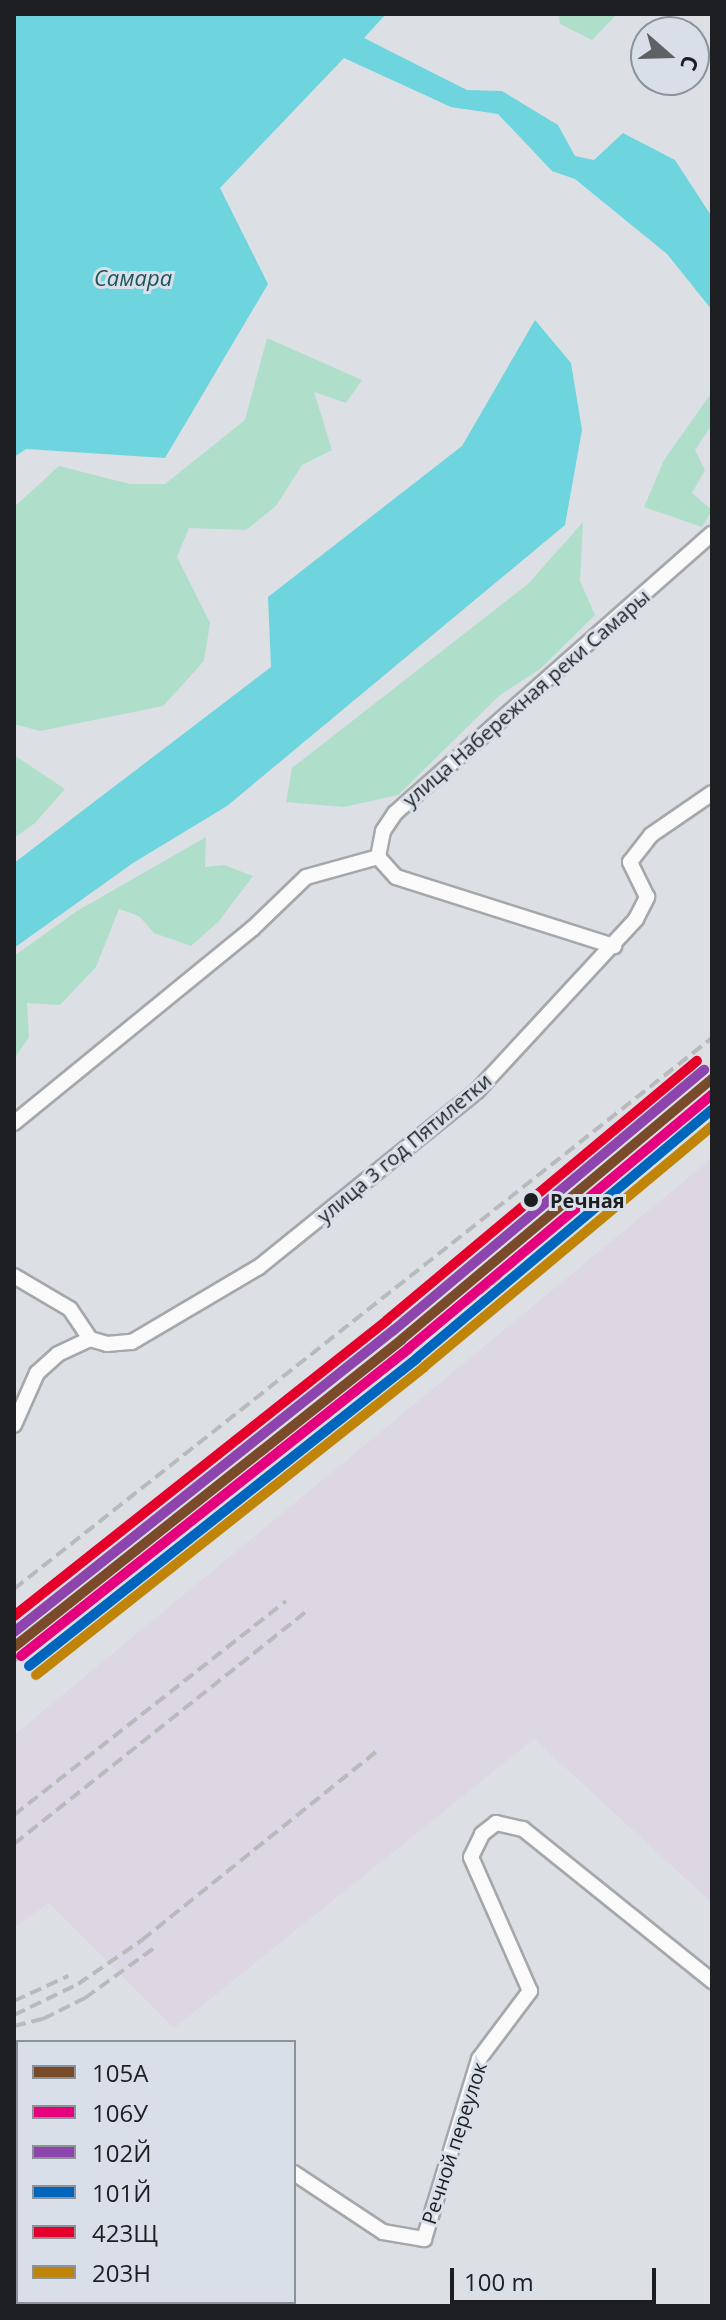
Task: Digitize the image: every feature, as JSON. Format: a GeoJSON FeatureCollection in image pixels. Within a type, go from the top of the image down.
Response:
{"type":"FeatureCollection","features":[{"type":"Feature","properties":{"kind":"street","name":"улица Набережная реки Самары"},"geometry":{"type":"LineString","coordinates":[[378,857],[383,831],[395,813],[712,534]]}},
{"type":"Feature","properties":{"kind":"street","name":"улица 3 год Пятилетки"},"geometry":{"type":"LineString","coordinates":[[90,1339],[107,1344],[132,1342],[259,1267],[477,1091],[614,946],[647,897],[630,862],[651,835],[712,793]]}},
{"type":"Feature","properties":{"kind":"street"},"geometry":{"type":"LineString","coordinates":[[14,1123],[252,929],[306,877],[378,857],[396,877],[614,946]]}},
{"type":"Feature","properties":{"kind":"street"},"geometry":{"type":"LineString","coordinates":[[14,1276],[70,1309],[90,1339],[58,1354],[37,1373],[14,1425]]}},
{"type":"Feature","properties":{"kind":"street","name":"Речной переулок"},"geometry":{"type":"LineString","coordinates":[[296,2174],[383,2232],[424,2239],[479,2059],[530,1991],[471,1857],[482,1834],[496,1823],[523,1829],[712,1981]]}},
{"type":"Feature","properties":{"kind":"shaded area"},"geometry":{"type":"Polygon","coordinates":[[[712,1158],[712,1903],[534,1739],[174,2028],[49,1903],[14,1927],[14,1735],[712,1158]]]}},
{"type":"Feature","properties":{"kind":"green space"},"geometry":{"type":"Polygon","coordinates":[[[559,14],[617,14],[592,40],[560,24],[559,14]]]}},
{"type":"Feature","properties":{"kind":"green space"},"geometry":{"type":"Polygon","coordinates":[[[267,338],[362,380],[346,403],[314,392],[332,450],[302,465],[276,506],[246,530],[189,528],[177,557],[210,623],[204,661],[163,706],[40,731],[14,724],[14,507],[59,466],[130,484],[165,484],[245,420],[267,338]]]}},
{"type":"Feature","properties":{"kind":"green space"},"geometry":{"type":"Polygon","coordinates":[[[712,392],[712,425],[695,450],[705,470],[692,493],[712,510],[702,527],[644,507],[664,460],[712,392]]]}},
{"type":"Feature","properties":{"kind":"green space"},"geometry":{"type":"Polygon","coordinates":[[[583,522],[580,581],[595,615],[540,669],[500,695],[398,795],[344,807],[286,802],[292,768],[528,584],[583,522]]]}},
{"type":"Feature","properties":{"kind":"green space"},"geometry":{"type":"Polygon","coordinates":[[[14,755],[65,789],[35,823],[14,838],[14,755]]]}},
{"type":"Feature","properties":{"kind":"green space"},"geometry":{"type":"Polygon","coordinates":[[[206,837],[205,867],[224,865],[253,876],[219,921],[191,946],[154,933],[139,916],[119,909],[96,967],[60,1005],[27,1003],[29,1037],[14,1059],[14,956],[77,911],[206,837]]]}},
{"type":"Feature","properties":{"kind":"water","name":"Самара"},"geometry":{"type":"Polygon","coordinates":[[[14,14],[386,14],[364,38],[467,90],[502,91],[558,125],[575,156],[594,160],[623,133],[675,160],[712,217],[712,310],[667,254],[575,179],[552,171],[498,114],[451,107],[344,58],[220,188],[268,284],[165,458],[26,449],[14,457],[14,14]]]}},
{"type":"Feature","properties":{"kind":"water"},"geometry":{"type":"Polygon","coordinates":[[[535,320],[571,363],[582,430],[565,525],[227,806],[133,863],[14,948],[14,863],[271,667],[268,597],[462,446],[535,320]]]}},
{"type":"Feature","properties":{"kind":"railway"},"geometry":{"type":"LineString","coordinates":[[14,1589],[712,1038]]}},
{"type":"Feature","properties":{"kind":"railway"},"geometry":{"type":"LineString","coordinates":[[14,1661],[492,1284],[712,1091]]}},
{"type":"Feature","properties":{"kind":"railway"},"geometry":{"type":"LineString","coordinates":[[14,1815],[286,1601]]}},
{"type":"Feature","properties":{"kind":"railway"},"geometry":{"type":"LineString","coordinates":[[14,1844],[306,1612]]}},
{"type":"Feature","properties":{"kind":"railway"},"geometry":{"type":"LineString","coordinates":[[14,2015],[78,1984],[142,1940],[378,1750]]}},
{"type":"Feature","properties":{"kind":"railway"},"geometry":{"type":"LineString","coordinates":[[14,2026],[43,2019],[85,1998],[154,1948]]}},
{"type":"Feature","properties":{"kind":"railway"},"geometry":{"type":"LineString","coordinates":[[14,2001],[68,1976]]}},
{"type":"Feature","properties":{"kind":"transit line","name":"423Щ"},"geometry":{"type":"LineString","coordinates":[[14,1616],[387,1320],[697,1061]]}},
{"type":"Feature","properties":{"kind":"transit line","name":"102Й"},"geometry":{"type":"LineString","coordinates":[[14,1632],[394,1330],[704,1070]]}},
{"type":"Feature","properties":{"kind":"transit line","name":"105А"},"geometry":{"type":"LineString","coordinates":[[14,1647],[402,1339],[712,1079]]}},
{"type":"Feature","properties":{"kind":"transit line","name":"106У"},"geometry":{"type":"LineString","coordinates":[[21,1656],[409,1348],[712,1095]]}},
{"type":"Feature","properties":{"kind":"transit line","name":"101Й"},"geometry":{"type":"LineString","coordinates":[[29,1666],[417,1358],[712,1110]]}},
{"type":"Feature","properties":{"kind":"transit line","name":"203Н"},"geometry":{"type":"LineString","coordinates":[[36,1675],[424,1367],[712,1126]]}},
{"type":"Feature","properties":{"kind":"place","name":"Речная"},"geometry":{"type":"Point","coordinates":[531,1200]}}]}
